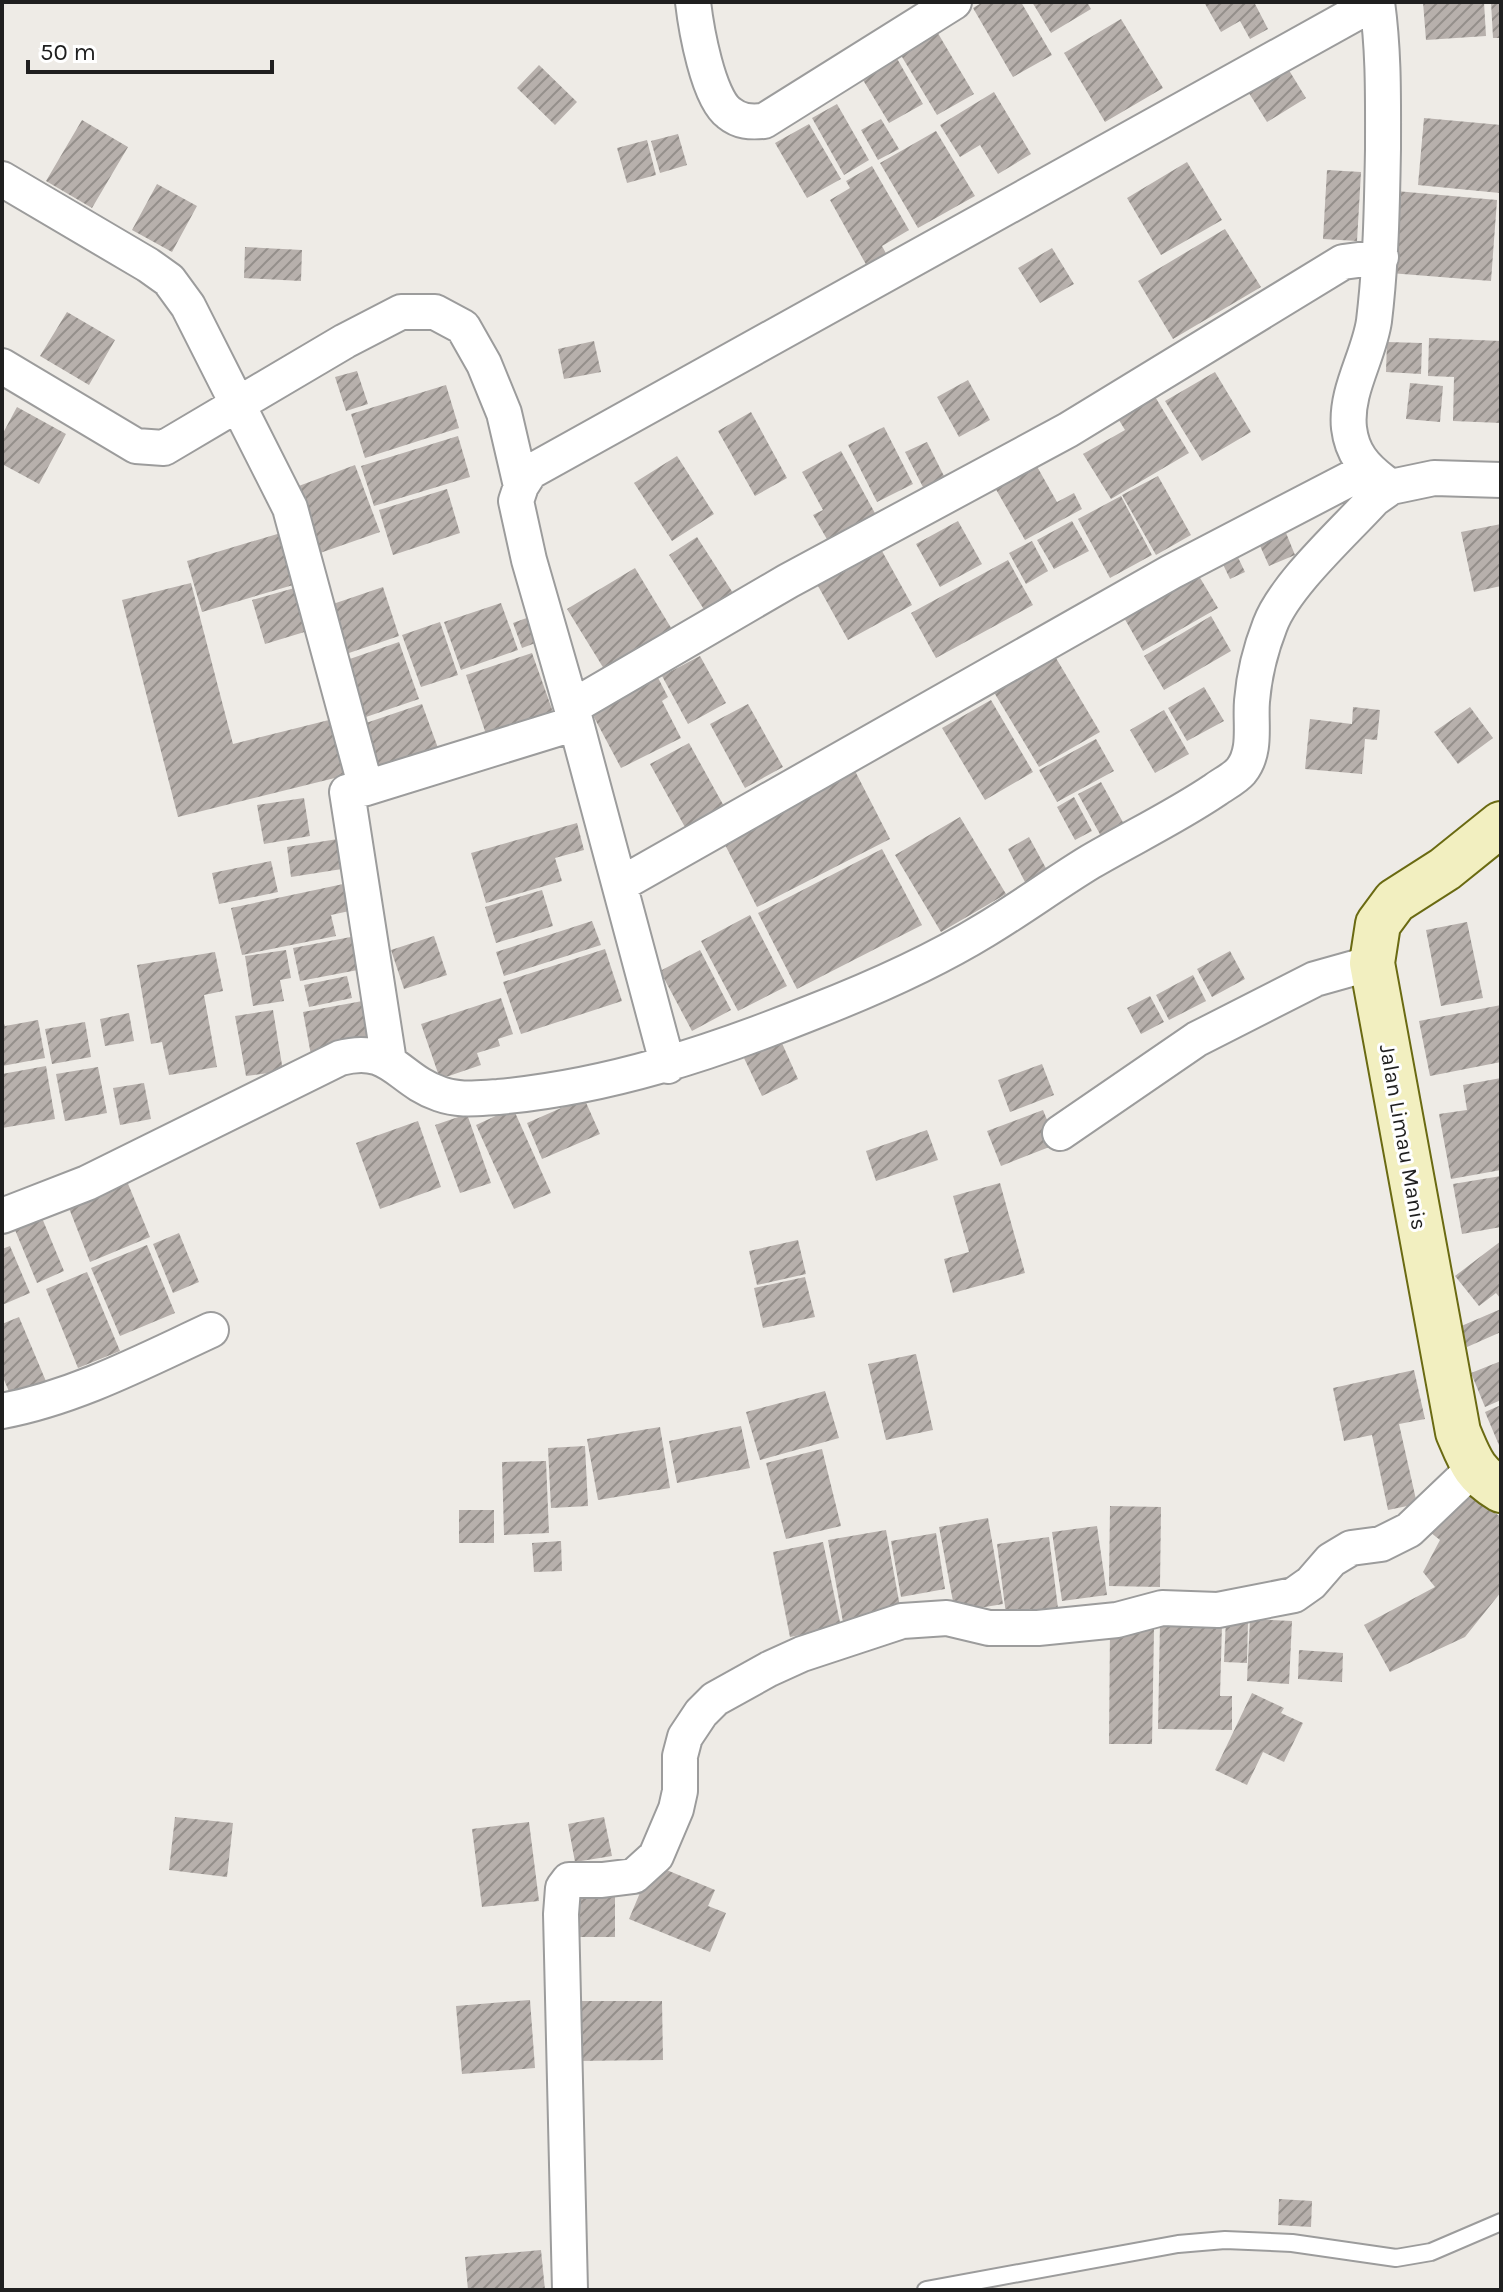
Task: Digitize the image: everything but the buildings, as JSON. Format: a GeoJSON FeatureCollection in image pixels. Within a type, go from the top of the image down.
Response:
{"type":"FeatureCollection","features":[{"type":"Feature","properties":{"kind":"street"},"geometry":{"type":"LineString","coordinates":[[693,2],[716,98],[727,112],[745,122],[764,121],[954,2]]}},
{"type":"Feature","properties":{"kind":"street"},"geometry":{"type":"LineString","coordinates":[[668,1066],[621,884],[529,560],[516,501],[530,472],[1376,2],[1384,52],[1381,257],[1373,328],[1351,401],[1349,426],[1354,452],[1379,478]]}},
{"type":"Feature","properties":{"kind":"street"},"geometry":{"type":"LineString","coordinates":[[2,179],[148,265],[169,280],[188,306],[290,508],[366,788]]}},
{"type":"Feature","properties":{"kind":"street"},"geometry":{"type":"LineString","coordinates":[[389,1062],[347,792],[574,715],[788,581],[1068,430],[1343,262],[1381,257]]}},
{"type":"Feature","properties":{"kind":"street"},"geometry":{"type":"LineString","coordinates":[[2,366],[136,446],[164,448],[345,341],[401,312],[435,312],[463,327],[484,364],[504,413],[521,486]]}},
{"type":"Feature","properties":{"kind":"street"},"geometry":{"type":"LineString","coordinates":[[2,1216],[87,1183],[340,1058],[366,1054],[389,1062],[416,1083],[438,1094],[464,1100],[564,1089],[668,1066],[773,1028],[912,969],[983,931],[1089,863],[1198,801],[1241,771],[1249,756],[1252,701],[1270,623],[1286,595],[1374,499],[1379,478]]}},
{"type":"Feature","properties":{"kind":"street"},"geometry":{"type":"LineString","coordinates":[[621,884],[1171,572],[1379,478],[1501,480]]}},
{"type":"Feature","properties":{"kind":"street","name":"Jalan Limau Manis"},"geometry":{"type":"LineString","coordinates":[[1487,1479],[1458,1432],[1372,963],[1378,924],[1395,901],[1445,869],[1501,824]]}},
{"type":"Feature","properties":{"kind":"street"},"geometry":{"type":"LineString","coordinates":[[1060,1133],[1197,1039],[1315,979],[1372,963]]}},
{"type":"Feature","properties":{"kind":"street"},"geometry":{"type":"LineString","coordinates":[[2,1411],[104,1380],[211,1330]]}},
{"type":"Feature","properties":{"kind":"street"},"geometry":{"type":"LineString","coordinates":[[570,2290],[561,1914],[563,1888],[569,1880],[634,1876],[656,1856],[676,1809],[680,1791],[680,1756],[685,1737],[715,1699],[802,1654],[902,1621],[947,1618],[989,1628],[1038,1628],[1117,1620],[1162,1608],[1218,1610],[1294,1595],[1311,1583],[1331,1560],[1351,1548],[1381,1544],[1409,1530],[1487,1479]]}},
{"type":"Feature","properties":{"kind":"lane"},"geometry":{"type":"LineString","coordinates":[[926,2290],[1178,2244],[1225,2240],[1292,2243],[1396,2258],[1431,2252],[1501,2222]]}}]}
